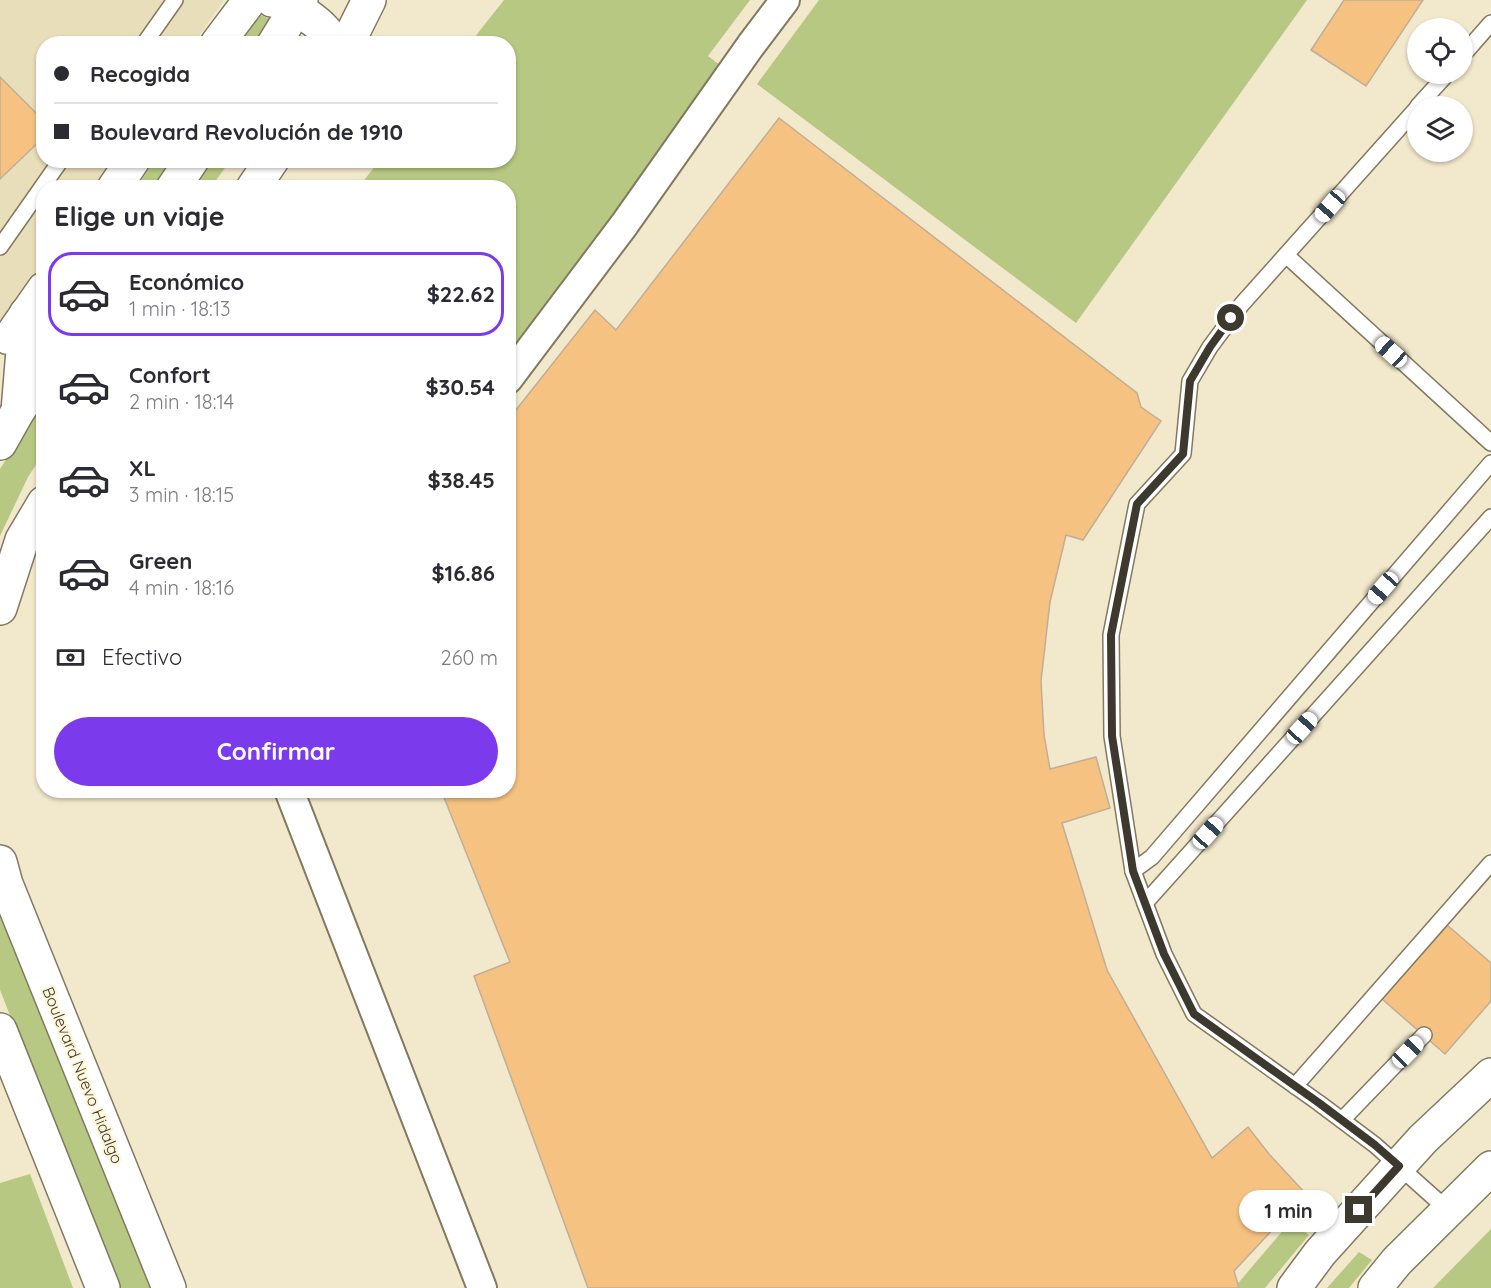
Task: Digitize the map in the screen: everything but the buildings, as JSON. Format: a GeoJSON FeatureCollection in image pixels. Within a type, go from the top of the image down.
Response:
{"type":"FeatureCollection","features":[{"type":"Feature","properties":{"kind":"street"},"geometry":{"type":"LineString","coordinates":[[352,36],[369,0]]}},
{"type":"Feature","properties":{"kind":"street"},"geometry":{"type":"LineString","coordinates":[[516,368],[624,225],[785,0]]}},
{"type":"Feature","properties":{"kind":"street"},"geometry":{"type":"LineString","coordinates":[[227,36],[267,2]]}},
{"type":"Feature","properties":{"kind":"street"},"geometry":{"type":"LineString","coordinates":[[267,2],[273,36]]}},
{"type":"Feature","properties":{"kind":"street"},"geometry":{"type":"LineString","coordinates":[[267,2],[322,26],[331,36]]}},
{"type":"Feature","properties":{"kind":"street"},"geometry":{"type":"LineString","coordinates":[[2,348],[35,301]]}},
{"type":"Feature","properties":{"kind":"street"},"geometry":{"type":"LineString","coordinates":[[18,411],[35,301]]}},
{"type":"Feature","properties":{"kind":"street"},"geometry":{"type":"LineString","coordinates":[[0,443],[36,385]]}},
{"type":"Feature","properties":{"kind":"street"},"geometry":{"type":"LineString","coordinates":[[0,608],[22,540],[36,516]]}},
{"type":"Feature","properties":{"kind":"street"},"geometry":{"type":"LineString","coordinates":[[292,798],[482,1288]]}},
{"type":"Feature","properties":{"kind":"street","name":"Boulevard Nuevo Hidalgo"},"geometry":{"type":"LineString","coordinates":[[0,862],[6,884],[168,1288]]}},
{"type":"Feature","properties":{"kind":"street"},"geometry":{"type":"LineString","coordinates":[[0,1030],[102,1288]]}},
{"type":"Feature","properties":{"kind":"street"},"geometry":{"type":"LineString","coordinates":[[1294,1288],[1320,1253],[1423,1139],[1491,1075]]}},
{"type":"Feature","properties":{"kind":"street"},"geometry":{"type":"LineString","coordinates":[[1375,1288],[1397,1261],[1491,1168]]}},
{"type":"Feature","properties":{"kind":"lane"},"geometry":{"type":"LineString","coordinates":[[150,36],[175,0]]}},
{"type":"Feature","properties":{"kind":"lane"},"geometry":{"type":"LineString","coordinates":[[1473,43],[1491,23]]}},
{"type":"Feature","properties":{"kind":"lane"},"geometry":{"type":"LineString","coordinates":[[1428,96],[1438,84]]}},
{"type":"Feature","properties":{"kind":"lane"},"geometry":{"type":"LineString","coordinates":[[1407,119],[1242,304],[1210,347],[1190,381],[1183,454],[1137,504],[1111,635],[1112,736],[1133,871],[1164,954],[1194,1014],[1375,1145],[1449,1211]]}},
{"type":"Feature","properties":{"kind":"lane"},"geometry":{"type":"LineString","coordinates":[[0,247],[36,196]]}},
{"type":"Feature","properties":{"kind":"lane"},"geometry":{"type":"LineString","coordinates":[[1286,255],[1491,443]]}},
{"type":"Feature","properties":{"kind":"lane"},"geometry":{"type":"LineString","coordinates":[[1133,871],[1152,857],[1491,463]]}},
{"type":"Feature","properties":{"kind":"lane"},"geometry":{"type":"LineString","coordinates":[[1145,903],[1491,517]]}},
{"type":"Feature","properties":{"kind":"lane"},"geometry":{"type":"LineString","coordinates":[[1295,1086],[1491,863]]}},
{"type":"Feature","properties":{"kind":"lane"},"geometry":{"type":"LineString","coordinates":[[1342,1120],[1424,1035]]}},
{"type":"Feature","properties":{"kind":"shaded area"},"geometry":{"type":"Polygon","coordinates":[[[0,0],[224,0],[199,36],[36,36],[36,168],[110,168],[101,180],[36,180],[36,276],[0,332],[0,0]]]}},
{"type":"Feature","properties":{"kind":"green space"},"geometry":{"type":"Polygon","coordinates":[[[504,0],[750,0],[708,56],[733,75],[522,360],[516,355],[516,180],[364,180],[374,168],[516,168],[516,36],[476,36],[504,0]]]}},
{"type":"Feature","properties":{"kind":"green space"},"geometry":{"type":"Polygon","coordinates":[[[819,0],[1307,0],[1076,323],[757,84],[819,0]]]}},
{"type":"Feature","properties":{"kind":"green space"},"geometry":{"type":"Polygon","coordinates":[[[258,14],[271,19],[259,36],[240,36],[258,14]]]}},
{"type":"Feature","properties":{"kind":"green space"},"geometry":{"type":"Polygon","coordinates":[[[149,168],[169,168],[160,180],[141,180],[149,168]]]}},
{"type":"Feature","properties":{"kind":"green space"},"geometry":{"type":"Polygon","coordinates":[[[205,168],[225,168],[216,180],[197,180],[205,168]]]}},
{"type":"Feature","properties":{"kind":"green space"},"geometry":{"type":"Polygon","coordinates":[[[36,414],[36,465],[0,536],[0,469],[36,414]]]}},
{"type":"Feature","properties":{"kind":"green space"},"geometry":{"type":"Polygon","coordinates":[[[0,908],[152,1288],[118,1288],[0,990],[0,908]]]}},
{"type":"Feature","properties":{"kind":"green space"},"geometry":{"type":"Polygon","coordinates":[[[30,1174],[73,1288],[0,1288],[0,1183],[30,1174]]]}},
{"type":"Feature","properties":{"kind":"green space"},"geometry":{"type":"Polygon","coordinates":[[[1291,1221],[1309,1235],[1265,1288],[1234,1288],[1291,1221]]]}},
{"type":"Feature","properties":{"kind":"green space"},"geometry":{"type":"Polygon","coordinates":[[[1491,1229],[1491,1288],[1433,1288],[1491,1229]]]}},
{"type":"Feature","properties":{"kind":"green space"},"geometry":{"type":"Polygon","coordinates":[[[1359,1252],[1372,1260],[1349,1288],[1327,1288],[1359,1252]]]}},
{"type":"Feature","properties":{"kind":"route"},"geometry":{"type":"LineString","coordinates":[[1231,318],[1190,381],[1183,454],[1137,504],[1111,635],[1112,736],[1133,871],[1164,954],[1194,1014],[1319,1103],[1399,1166],[1359,1210]]}}]}
